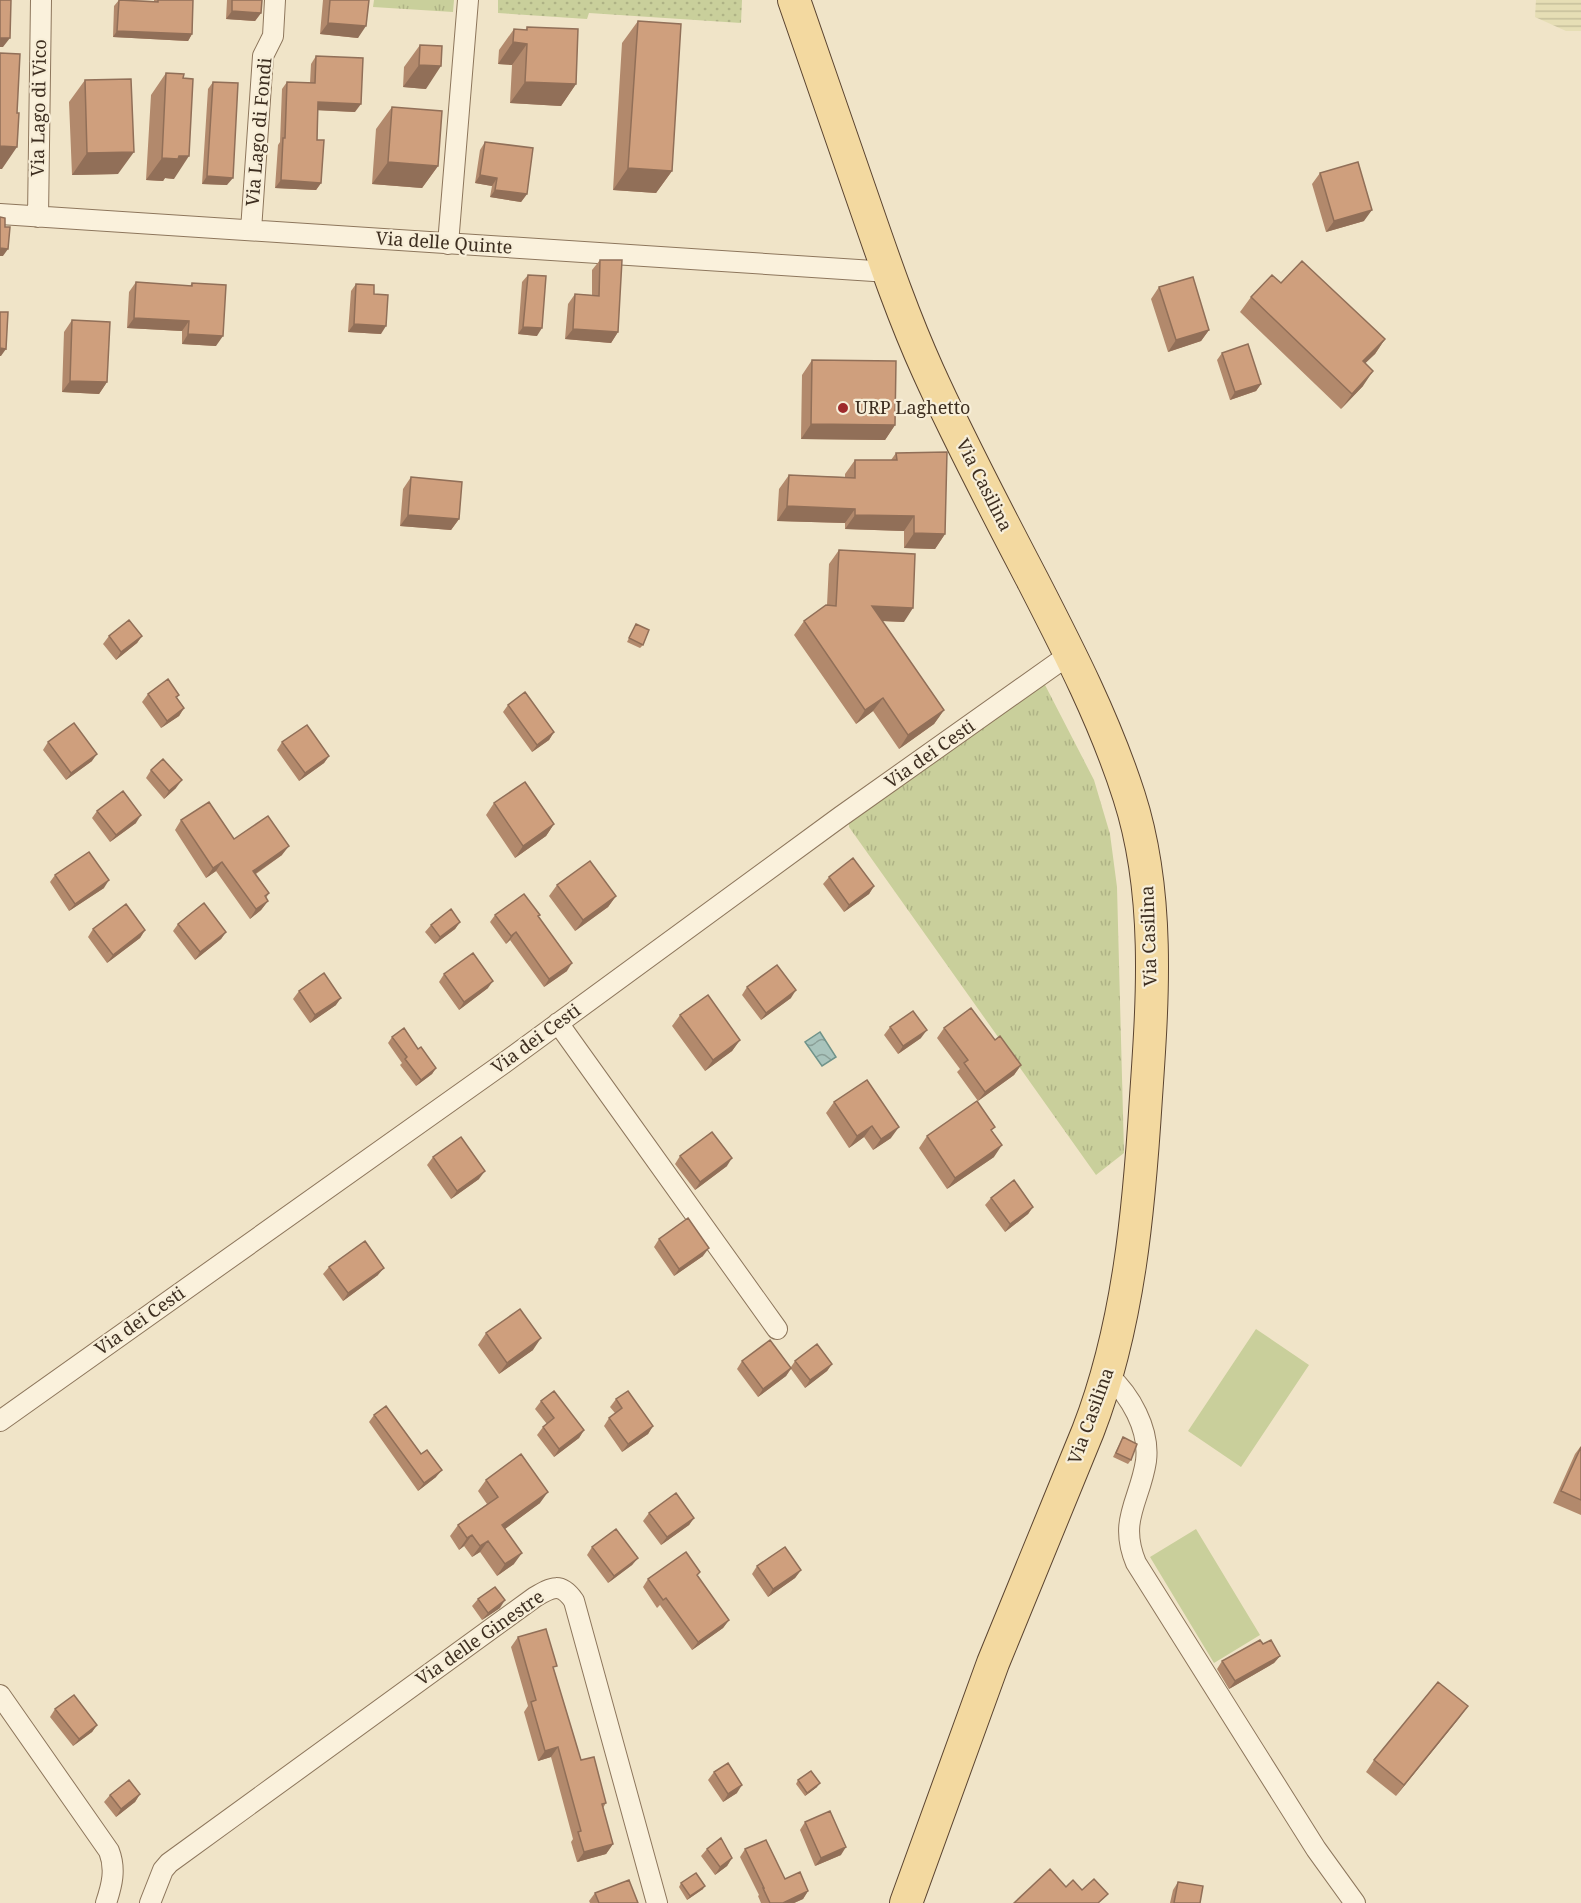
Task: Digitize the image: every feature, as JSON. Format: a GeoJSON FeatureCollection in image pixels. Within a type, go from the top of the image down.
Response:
{"type":"FeatureCollection","features":[{"type":"Feature","properties":{"kind":"main road","name":"Via Casilina"},"geometry":{"type":"LineString","coordinates":[[794,0],[889,272],[916,342],[952,424],[1070,654],[1105,730],[1130,798],[1143,851],[1150,912],[1151,1011],[1143,1141],[1126,1291],[1108,1375],[1088,1431],[993,1663],[906,1903]]}},
{"type":"Feature","properties":{"kind":"street","name":"Via Lago di Vico"},"geometry":{"type":"LineString","coordinates":[[38,217],[41,0]]}},
{"type":"Feature","properties":{"kind":"street","name":"Via Lago di Fondi"},"geometry":{"type":"LineString","coordinates":[[251,230],[263,56],[273,36],[275,0]]}},
{"type":"Feature","properties":{"kind":"street"},"geometry":{"type":"LineString","coordinates":[[448,244],[468,0]]}},
{"type":"Feature","properties":{"kind":"street","name":"Via delle Quinte"},"geometry":{"type":"LineString","coordinates":[[0,214],[889,272]]}},
{"type":"Feature","properties":{"kind":"street","name":"Via dei Cesti"},"geometry":{"type":"LineString","coordinates":[[0,1421],[1070,654]]}},
{"type":"Feature","properties":{"kind":"street"},"geometry":{"type":"LineString","coordinates":[[558,1023],[777,1329]]}},
{"type":"Feature","properties":{"kind":"street"},"geometry":{"type":"LineString","coordinates":[[1108,1375],[1122,1390],[1135,1411],[1146,1448],[1144,1468],[1128,1527],[1129,1546],[1136,1563],[1316,1849],[1355,1903]]}},
{"type":"Feature","properties":{"kind":"street","name":"Via delle Ginestre"},"geometry":{"type":"LineString","coordinates":[[150,1903],[163,1870],[170,1863],[535,1597],[553,1588],[562,1588],[574,1601],[657,1903]]}},
{"type":"Feature","properties":{"kind":"street"},"geometry":{"type":"LineString","coordinates":[[0,1695],[109,1851],[114,1870],[106,1903]]}},
{"type":"Feature","properties":{"kind":"shaded area"},"geometry":{"type":"Polygon","coordinates":[[[1536,0],[1581,0],[1581,31],[1566,31],[1535,17],[1536,0]]]}},
{"type":"Feature","properties":{"kind":"green space"},"geometry":{"type":"Polygon","coordinates":[[[374,0],[454,0],[453,12],[373,7],[374,0]]]}},
{"type":"Feature","properties":{"kind":"green space"},"geometry":{"type":"Polygon","coordinates":[[[498,0],[742,0],[741,23],[589,13],[587,19],[498,13],[498,0]]]}},
{"type":"Feature","properties":{"kind":"green space"},"geometry":{"type":"Polygon","coordinates":[[[1044,683],[1094,780],[1110,834],[1117,887],[1124,1153],[1096,1175],[849,827],[849,823],[1044,683]]]}},
{"type":"Feature","properties":{"kind":"green space"},"geometry":{"type":"Polygon","coordinates":[[[1256,1329],[1309,1365],[1241,1467],[1188,1431],[1256,1329]]]}},
{"type":"Feature","properties":{"kind":"green space"},"geometry":{"type":"Polygon","coordinates":[[[1196,1529],[1260,1635],[1214,1663],[1150,1557],[1196,1529]]]}},
{"type":"Feature","properties":{"kind":"water"},"geometry":{"type":"Polygon","coordinates":[[[820,1032],[836,1057],[822,1066],[805,1042],[820,1032]]]}},
{"type":"Feature","properties":{"kind":"building"},"geometry":{"type":"Polygon","coordinates":[[[0,0],[11,0],[10,38],[0,38],[0,0]]]}},
{"type":"Feature","properties":{"kind":"building"},"geometry":{"type":"Polygon","coordinates":[[[119,0],[158,2],[158,0],[193,0],[192,34],[117,31],[119,0]]]}},
{"type":"Feature","properties":{"kind":"building"},"geometry":{"type":"Polygon","coordinates":[[[232,0],[262,0],[261,13],[232,11],[232,0]]]}},
{"type":"Feature","properties":{"kind":"building"},"geometry":{"type":"Polygon","coordinates":[[[330,0],[369,0],[366,26],[328,23],[330,0]]]}},
{"type":"Feature","properties":{"kind":"building"},"geometry":{"type":"Polygon","coordinates":[[[638,21],[681,24],[672,171],[628,168],[638,21]]]}},
{"type":"Feature","properties":{"kind":"building"},"geometry":{"type":"Polygon","coordinates":[[[527,27],[578,29],[576,84],[525,82],[527,44],[513,42],[514,29],[527,30],[527,27]]]}},
{"type":"Feature","properties":{"kind":"building"},"geometry":{"type":"Polygon","coordinates":[[[420,45],[442,46],[441,66],[419,65],[420,45]]]}},
{"type":"Feature","properties":{"kind":"building"},"geometry":{"type":"Polygon","coordinates":[[[0,53],[20,54],[17,147],[0,146],[0,53]]]}},
{"type":"Feature","properties":{"kind":"building"},"geometry":{"type":"Polygon","coordinates":[[[316,56],[363,58],[361,104],[318,102],[317,140],[324,140],[321,183],[281,180],[287,82],[315,83],[316,56]]]}},
{"type":"Feature","properties":{"kind":"building"},"geometry":{"type":"Polygon","coordinates":[[[166,73],[184,74],[183,78],[193,79],[189,156],[179,156],[178,159],[162,158],[166,73]]]}},
{"type":"Feature","properties":{"kind":"building"},"geometry":{"type":"Polygon","coordinates":[[[131,79],[134,152],[87,153],[85,80],[131,79]]]}},
{"type":"Feature","properties":{"kind":"building"},"geometry":{"type":"Polygon","coordinates":[[[213,82],[238,83],[233,178],[207,176],[213,82]]]}},
{"type":"Feature","properties":{"kind":"building"},"geometry":{"type":"Polygon","coordinates":[[[392,107],[442,111],[438,166],[388,162],[392,107]]]}},
{"type":"Feature","properties":{"kind":"building"},"geometry":{"type":"Polygon","coordinates":[[[485,142],[533,148],[527,194],[495,190],[497,178],[480,175],[485,142]]]}},
{"type":"Feature","properties":{"kind":"building"},"geometry":{"type":"Polygon","coordinates":[[[1358,162],[1372,210],[1334,221],[1320,173],[1358,162]]]}},
{"type":"Feature","properties":{"kind":"building"},"geometry":{"type":"Polygon","coordinates":[[[0,217],[5,218],[5,227],[10,227],[8,249],[0,248],[0,217]]]}},
{"type":"Feature","properties":{"kind":"building"},"geometry":{"type":"Polygon","coordinates":[[[600,260],[622,260],[618,332],[573,329],[575,294],[599,296],[600,260]]]}},
{"type":"Feature","properties":{"kind":"building"},"geometry":{"type":"Polygon","coordinates":[[[1302,261],[1385,339],[1363,361],[1373,371],[1352,394],[1251,297],[1272,275],[1281,283],[1302,261]]]}},
{"type":"Feature","properties":{"kind":"building"},"geometry":{"type":"Polygon","coordinates":[[[528,275],[546,276],[542,328],[523,327],[528,275]]]}},
{"type":"Feature","properties":{"kind":"building"},"geometry":{"type":"Polygon","coordinates":[[[1193,277],[1209,330],[1176,340],[1159,287],[1193,277]]]}},
{"type":"Feature","properties":{"kind":"building"},"geometry":{"type":"Polygon","coordinates":[[[136,282],[192,286],[192,283],[226,285],[223,336],[188,334],[189,321],[134,318],[136,282]]]}},
{"type":"Feature","properties":{"kind":"building"},"geometry":{"type":"Polygon","coordinates":[[[356,284],[374,285],[374,294],[388,295],[386,326],[354,324],[356,284]]]}},
{"type":"Feature","properties":{"kind":"building"},"geometry":{"type":"Polygon","coordinates":[[[0,312],[8,312],[6,349],[0,348],[0,312]]]}},
{"type":"Feature","properties":{"kind":"building"},"geometry":{"type":"Polygon","coordinates":[[[72,320],[110,322],[107,382],[70,381],[72,320]]]}},
{"type":"Feature","properties":{"kind":"building"},"geometry":{"type":"Polygon","coordinates":[[[1248,344],[1261,384],[1235,392],[1222,353],[1248,344]]]}},
{"type":"Feature","properties":{"kind":"building","name":"URP Laghetto"},"geometry":{"type":"Polygon","coordinates":[[[812,360],[896,361],[895,425],[811,424],[812,360]]]}},
{"type":"Feature","properties":{"kind":"building"},"geometry":{"type":"Polygon","coordinates":[[[947,452],[945,534],[914,533],[914,516],[855,515],[855,509],[787,506],[789,475],[855,478],[855,460],[897,460],[896,453],[947,452]]]}},
{"type":"Feature","properties":{"kind":"building"},"geometry":{"type":"Polygon","coordinates":[[[411,477],[462,482],[459,519],[408,515],[411,477]]]}},
{"type":"Feature","properties":{"kind":"building"},"geometry":{"type":"Polygon","coordinates":[[[839,550],[915,554],[913,608],[872,606],[944,710],[908,735],[883,698],[865,710],[804,621],[826,605],[836,606],[839,550]]]}},
{"type":"Feature","properties":{"kind":"building"},"geometry":{"type":"Polygon","coordinates":[[[129,620],[142,636],[121,652],[109,636],[129,620]]]}},
{"type":"Feature","properties":{"kind":"building"},"geometry":{"type":"Polygon","coordinates":[[[636,624],[649,630],[643,645],[629,638],[636,624]]]}},
{"type":"Feature","properties":{"kind":"building"},"geometry":{"type":"Polygon","coordinates":[[[168,679],[179,695],[176,697],[184,708],[167,721],[148,694],[168,679]]]}},
{"type":"Feature","properties":{"kind":"building"},"geometry":{"type":"Polygon","coordinates":[[[525,692],[554,732],[537,745],[508,705],[525,692]]]}},
{"type":"Feature","properties":{"kind":"building"},"geometry":{"type":"Polygon","coordinates":[[[74,723],[97,754],[71,773],[48,742],[74,723]]]}},
{"type":"Feature","properties":{"kind":"building"},"geometry":{"type":"Polygon","coordinates":[[[307,725],[329,756],[305,773],[282,742],[307,725]]]}},
{"type":"Feature","properties":{"kind":"building"},"geometry":{"type":"Polygon","coordinates":[[[163,759],[182,780],[169,791],[151,770],[163,759]]]}},
{"type":"Feature","properties":{"kind":"building"},"geometry":{"type":"Polygon","coordinates":[[[525,782],[554,824],[523,846],[494,803],[525,782]]]}},
{"type":"Feature","properties":{"kind":"building"},"geometry":{"type":"Polygon","coordinates":[[[123,791],[141,815],[116,835],[97,811],[123,791]]]}},
{"type":"Feature","properties":{"kind":"building"},"geometry":{"type":"Polygon","coordinates":[[[209,802],[234,839],[268,816],[289,846],[253,871],[269,893],[265,896],[268,901],[256,909],[222,862],[213,868],[181,820],[209,802]]]}},
{"type":"Feature","properties":{"kind":"building"},"geometry":{"type":"Polygon","coordinates":[[[89,852],[109,880],[75,904],[55,875],[89,852]]]}},
{"type":"Feature","properties":{"kind":"building"},"geometry":{"type":"Polygon","coordinates":[[[853,858],[874,886],[849,905],[829,877],[853,858]]]}},
{"type":"Feature","properties":{"kind":"building"},"geometry":{"type":"Polygon","coordinates":[[[590,861],[616,896],[583,920],[557,885],[590,861]]]}},
{"type":"Feature","properties":{"kind":"building"},"geometry":{"type":"Polygon","coordinates":[[[524,894],[572,963],[549,979],[516,932],[511,936],[495,915],[524,894]]]}},
{"type":"Feature","properties":{"kind":"building"},"geometry":{"type":"Polygon","coordinates":[[[204,903],[226,932],[200,952],[178,924],[204,903]]]}},
{"type":"Feature","properties":{"kind":"building"},"geometry":{"type":"Polygon","coordinates":[[[126,904],[145,930],[113,955],[93,929],[126,904]]]}},
{"type":"Feature","properties":{"kind":"building"},"geometry":{"type":"Polygon","coordinates":[[[451,909],[460,922],[440,937],[431,925],[451,909]]]}},
{"type":"Feature","properties":{"kind":"building"},"geometry":{"type":"Polygon","coordinates":[[[473,953],[493,981],[464,1002],[444,974],[473,953]]]}},
{"type":"Feature","properties":{"kind":"building"},"geometry":{"type":"Polygon","coordinates":[[[777,965],[796,990],[766,1013],[747,987],[777,965]]]}},
{"type":"Feature","properties":{"kind":"building"},"geometry":{"type":"Polygon","coordinates":[[[324,973],[341,998],[315,1015],[299,991],[324,973]]]}},
{"type":"Feature","properties":{"kind":"building"},"geometry":{"type":"Polygon","coordinates":[[[708,995],[740,1040],[713,1060],[680,1015],[708,995]]]}},
{"type":"Feature","properties":{"kind":"building"},"geometry":{"type":"Polygon","coordinates":[[[971,1008],[995,1040],[1000,1036],[1021,1065],[985,1092],[964,1063],[968,1060],[944,1028],[971,1008]]]}},
{"type":"Feature","properties":{"kind":"building"},"geometry":{"type":"Polygon","coordinates":[[[913,1011],[927,1030],[903,1046],[890,1027],[913,1011]]]}},
{"type":"Feature","properties":{"kind":"building"},"geometry":{"type":"Polygon","coordinates":[[[404,1028],[418,1049],[421,1047],[436,1068],[421,1080],[392,1037],[404,1028]]]}},
{"type":"Feature","properties":{"kind":"building"},"geometry":{"type":"Polygon","coordinates":[[[867,1080],[899,1127],[881,1139],[872,1126],[857,1136],[834,1102],[867,1080]]]}},
{"type":"Feature","properties":{"kind":"building"},"geometry":{"type":"Polygon","coordinates":[[[977,1101],[995,1127],[991,1130],[1002,1145],[955,1178],[927,1136],[977,1101]]]}},
{"type":"Feature","properties":{"kind":"building"},"geometry":{"type":"Polygon","coordinates":[[[712,1132],[732,1158],[700,1182],[680,1156],[712,1132]]]}},
{"type":"Feature","properties":{"kind":"building"},"geometry":{"type":"Polygon","coordinates":[[[461,1137],[485,1171],[457,1191],[433,1157],[461,1137]]]}},
{"type":"Feature","properties":{"kind":"building"},"geometry":{"type":"Polygon","coordinates":[[[1014,1180],[1033,1207],[1010,1224],[991,1198],[1014,1180]]]}},
{"type":"Feature","properties":{"kind":"building"},"geometry":{"type":"Polygon","coordinates":[[[688,1218],[709,1248],[679,1269],[659,1239],[688,1218]]]}},
{"type":"Feature","properties":{"kind":"building"},"geometry":{"type":"Polygon","coordinates":[[[365,1241],[384,1268],[348,1293],[329,1267],[365,1241]]]}},
{"type":"Feature","properties":{"kind":"building"},"geometry":{"type":"Polygon","coordinates":[[[520,1309],[541,1338],[507,1363],[486,1333],[520,1309]]]}},
{"type":"Feature","properties":{"kind":"building"},"geometry":{"type":"Polygon","coordinates":[[[770,1340],[791,1368],[763,1389],[742,1361],[770,1340]]]}},
{"type":"Feature","properties":{"kind":"building"},"geometry":{"type":"Polygon","coordinates":[[[817,1344],[832,1364],[810,1380],[795,1361],[817,1344]]]}},
{"type":"Feature","properties":{"kind":"building"},"geometry":{"type":"Polygon","coordinates":[[[554,1391],[584,1430],[559,1449],[543,1427],[554,1418],[541,1401],[554,1391]]]}},
{"type":"Feature","properties":{"kind":"building"},"geometry":{"type":"Polygon","coordinates":[[[628,1391],[653,1426],[628,1444],[609,1418],[622,1408],[616,1399],[628,1391]]]}},
{"type":"Feature","properties":{"kind":"building"},"geometry":{"type":"Polygon","coordinates":[[[386,1406],[421,1454],[427,1450],[442,1470],[424,1483],[374,1415],[386,1406]]]}},
{"type":"Feature","properties":{"kind":"building"},"geometry":{"type":"Polygon","coordinates":[[[1123,1437],[1137,1444],[1131,1460],[1116,1453],[1123,1437]]]}},
{"type":"Feature","properties":{"kind":"building"},"geometry":{"type":"Polygon","coordinates":[[[1581,1447],[1581,1500],[1561,1491],[1581,1447]]]}},
{"type":"Feature","properties":{"kind":"building"},"geometry":{"type":"Polygon","coordinates":[[[521,1454],[548,1492],[502,1525],[522,1553],[505,1564],[488,1541],[480,1546],[472,1535],[467,1538],[458,1525],[498,1497],[486,1480],[521,1454]]]}},
{"type":"Feature","properties":{"kind":"building"},"geometry":{"type":"Polygon","coordinates":[[[676,1493],[694,1518],[667,1537],[649,1513],[676,1493]]]}},
{"type":"Feature","properties":{"kind":"building"},"geometry":{"type":"Polygon","coordinates":[[[616,1529],[638,1558],[614,1576],[592,1547],[616,1529]]]}},
{"type":"Feature","properties":{"kind":"building"},"geometry":{"type":"Polygon","coordinates":[[[785,1547],[801,1570],[773,1589],[757,1566],[785,1547]]]}},
{"type":"Feature","properties":{"kind":"building"},"geometry":{"type":"Polygon","coordinates":[[[686,1552],[700,1572],[697,1575],[729,1620],[698,1642],[666,1598],[663,1600],[648,1579],[686,1552]]]}},
{"type":"Feature","properties":{"kind":"building"},"geometry":{"type":"Polygon","coordinates":[[[495,1587],[505,1600],[488,1613],[478,1599],[495,1587]]]}},
{"type":"Feature","properties":{"kind":"building"},"geometry":{"type":"Polygon","coordinates":[[[546,1629],[557,1666],[553,1667],[581,1760],[594,1757],[606,1803],[602,1804],[613,1844],[584,1852],[578,1832],[581,1831],[558,1747],[545,1751],[531,1702],[536,1700],[518,1637],[546,1629]]]}},
{"type":"Feature","properties":{"kind":"building"},"geometry":{"type":"Polygon","coordinates":[[[1260,1640],[1263,1644],[1271,1640],[1280,1656],[1235,1681],[1222,1661],[1260,1640]]]}},
{"type":"Feature","properties":{"kind":"building"},"geometry":{"type":"Polygon","coordinates":[[[1438,1682],[1468,1706],[1404,1785],[1374,1760],[1438,1682]]]}},
{"type":"Feature","properties":{"kind":"building"},"geometry":{"type":"Polygon","coordinates":[[[74,1695],[97,1725],[79,1739],[55,1709],[74,1695]]]}},
{"type":"Feature","properties":{"kind":"building"},"geometry":{"type":"Polygon","coordinates":[[[728,1763],[742,1785],[728,1794],[714,1772],[728,1763]]]}},
{"type":"Feature","properties":{"kind":"building"},"geometry":{"type":"Polygon","coordinates":[[[811,1771],[820,1783],[807,1793],[798,1780],[811,1771]]]}},
{"type":"Feature","properties":{"kind":"building"},"geometry":{"type":"Polygon","coordinates":[[[129,1780],[140,1794],[121,1809],[110,1795],[129,1780]]]}},
{"type":"Feature","properties":{"kind":"building"},"geometry":{"type":"Polygon","coordinates":[[[830,1811],[846,1847],[821,1858],[805,1822],[830,1811]]]}},
{"type":"Feature","properties":{"kind":"building"},"geometry":{"type":"Polygon","coordinates":[[[721,1838],[732,1858],[720,1867],[707,1849],[721,1838]]]}},
{"type":"Feature","properties":{"kind":"building"},"geometry":{"type":"Polygon","coordinates":[[[766,1840],[785,1879],[800,1872],[808,1891],[783,1903],[770,1903],[745,1849],[766,1840]]]}},
{"type":"Feature","properties":{"kind":"building"},"geometry":{"type":"Polygon","coordinates":[[[1050,1869],[1066,1887],[1073,1880],[1082,1890],[1094,1879],[1108,1894],[1098,1903],[1014,1903],[1050,1869]]]}},
{"type":"Feature","properties":{"kind":"building"},"geometry":{"type":"Polygon","coordinates":[[[696,1873],[705,1886],[690,1896],[681,1883],[696,1873]]]}},
{"type":"Feature","properties":{"kind":"building"},"geometry":{"type":"Polygon","coordinates":[[[629,1880],[638,1903],[599,1903],[595,1893],[629,1880]]]}},
{"type":"Feature","properties":{"kind":"building"},"geometry":{"type":"Polygon","coordinates":[[[1178,1882],[1203,1886],[1200,1903],[1174,1903],[1178,1882]]]}},
{"type":"Feature","properties":{"kind":"place","name":"URP Laghetto"},"geometry":{"type":"Point","coordinates":[843,408]}}]}
